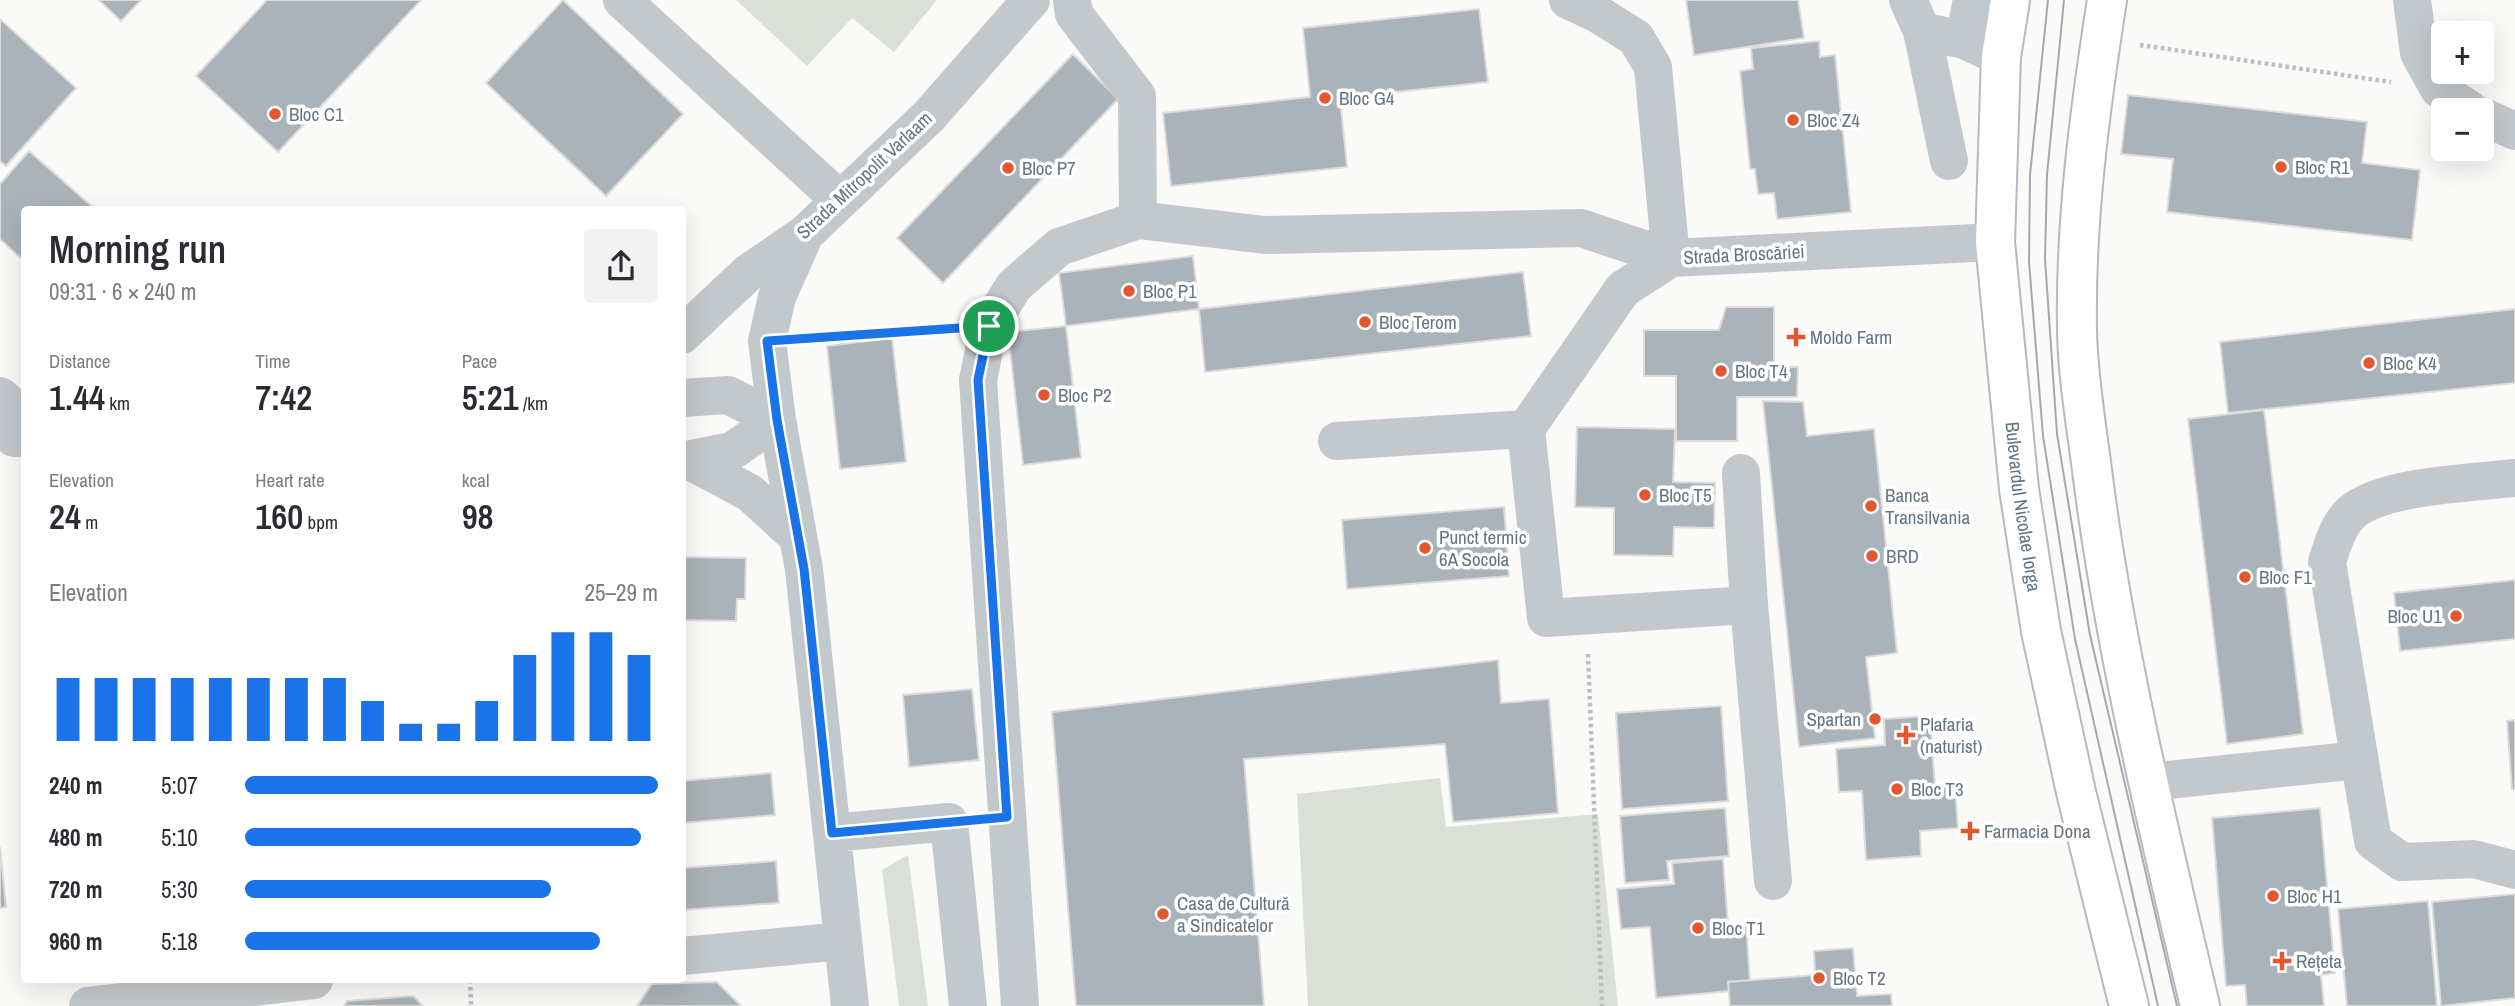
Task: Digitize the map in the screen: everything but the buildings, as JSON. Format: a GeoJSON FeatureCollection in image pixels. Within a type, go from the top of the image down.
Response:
{"type":"FeatureCollection","features":[{"type":"Feature","properties":{"kind":"main road","name":"Bulevardul Nicolae Iorga"},"geometry":{"type":"LineString","coordinates":[[2010,0],[2001,57],[1994,242],[2019,489],[2041,631],[2076,792],[2129,1006]]}},
{"type":"Feature","properties":{"kind":"main road"},"geometry":{"type":"LineString","coordinates":[[2107,0],[2078,224],[2077,333],[2083,400],[2100,530],[2121,654],[2200,1006]]}},
{"type":"Feature","properties":{"kind":"street"},"geometry":{"type":"LineString","coordinates":[[622,0],[840,200]]}},
{"type":"Feature","properties":{"kind":"street","name":"Strada Mitropolit Varlaam"},"geometry":{"type":"LineString","coordinates":[[686,331],[748,273],[806,234],[929,116],[1031,0]]}},
{"type":"Feature","properties":{"kind":"street"},"geometry":{"type":"LineString","coordinates":[[1072,0],[1074,14],[1137,96],[1138,220]]}},
{"type":"Feature","properties":{"kind":"street","name":"Strada Broscăriei"},"geometry":{"type":"LineString","coordinates":[[1568,0],[1596,13],[1636,38],[1653,67],[1671,258],[1994,242]]}},
{"type":"Feature","properties":{"kind":"street"},"geometry":{"type":"LineString","coordinates":[[1964,40],[1972,0]]}},
{"type":"Feature","properties":{"kind":"street"},"geometry":{"type":"LineString","coordinates":[[2412,0],[2419,54],[2439,89],[2452,98]]}},
{"type":"Feature","properties":{"kind":"street"},"geometry":{"type":"LineString","coordinates":[[1915,15],[2001,57]]}},
{"type":"Feature","properties":{"kind":"street"},"geometry":{"type":"LineString","coordinates":[[1915,15],[1949,161]]}},
{"type":"Feature","properties":{"kind":"street"},"geometry":{"type":"LineString","coordinates":[[2494,121],[2515,131]]}},
{"type":"Feature","properties":{"kind":"street"},"geometry":{"type":"LineString","coordinates":[[1020,1006],[978,380],[989,326],[1014,286],[1059,247],[1138,220],[1265,235],[1581,228],[1671,258]]}},
{"type":"Feature","properties":{"kind":"street"},"geometry":{"type":"LineString","coordinates":[[806,234],[778,297],[767,341],[777,420],[804,569],[850,1006]]}},
{"type":"Feature","properties":{"kind":"street"},"geometry":{"type":"LineString","coordinates":[[1671,258],[1623,289],[1526,429],[1546,618],[1749,605]]}},
{"type":"Feature","properties":{"kind":"street"},"geometry":{"type":"LineString","coordinates":[[686,398],[729,395],[777,420]]}},
{"type":"Feature","properties":{"kind":"street"},"geometry":{"type":"LineString","coordinates":[[0,396],[14,408],[13,438]]}},
{"type":"Feature","properties":{"kind":"street"},"geometry":{"type":"LineString","coordinates":[[686,461],[732,451],[777,420]]}},
{"type":"Feature","properties":{"kind":"street"},"geometry":{"type":"LineString","coordinates":[[1337,441],[1526,429]]}},
{"type":"Feature","properties":{"kind":"street"},"geometry":{"type":"LineString","coordinates":[[686,461],[751,493],[797,537]]}},
{"type":"Feature","properties":{"kind":"street"},"geometry":{"type":"LineString","coordinates":[[1741,473],[1749,605],[1773,881]]}},
{"type":"Feature","properties":{"kind":"street"},"geometry":{"type":"LineString","coordinates":[[2515,478],[2407,491],[2371,500],[2349,514],[2336,536],[2327,562],[2373,841],[2402,862],[2474,859],[2515,870]]}},
{"type":"Feature","properties":{"kind":"street"},"geometry":{"type":"LineString","coordinates":[[2149,782],[2359,760]]}},
{"type":"Feature","properties":{"kind":"street"},"geometry":{"type":"LineString","coordinates":[[832,833],[1007,817]]}},
{"type":"Feature","properties":{"kind":"street"},"geometry":{"type":"LineString","coordinates":[[949,822],[968,1006]]}},
{"type":"Feature","properties":{"kind":"street"},"geometry":{"type":"LineString","coordinates":[[686,956],[843,941]]}},
{"type":"Feature","properties":{"kind":"street"},"geometry":{"type":"LineString","coordinates":[[88,1006],[288,983]]}},
{"type":"Feature","properties":{"kind":"path"},"geometry":{"type":"LineString","coordinates":[[2101,40],[2439,89]]}},
{"type":"Feature","properties":{"kind":"path"},"geometry":{"type":"LineString","coordinates":[[767,341],[989,326]]}},
{"type":"Feature","properties":{"kind":"path"},"geometry":{"type":"LineString","coordinates":[[1587,615],[1602,1006]]}},
{"type":"Feature","properties":{"kind":"path"},"geometry":{"type":"LineString","coordinates":[[470,983],[471,1006]]}},
{"type":"Feature","properties":{"kind":"shaded area"},"geometry":{"type":"Polygon","coordinates":[[[736,0],[937,0],[894,52],[852,18],[807,66],[736,0]]]}},
{"type":"Feature","properties":{"kind":"shaded area"},"geometry":{"type":"Polygon","coordinates":[[[1440,778],[1446,827],[1598,814],[1618,1006],[1308,1006],[1297,794],[1440,778]]]}},
{"type":"Feature","properties":{"kind":"shaded area"},"geometry":{"type":"Polygon","coordinates":[[[908,855],[928,1006],[899,1006],[882,870],[908,855]]]}},
{"type":"Feature","properties":{"kind":"tram line"},"geometry":{"type":"LineString","coordinates":[[2048,0],[2030,175],[2029,262],[2043,436],[2075,639],[2158,1006]]}},
{"type":"Feature","properties":{"kind":"tram line"},"geometry":{"type":"LineString","coordinates":[[2064,0],[2047,175],[2045,259],[2057,434],[2090,635],[2177,1006]]}},
{"type":"Feature","properties":{"kind":"place","name":"Bloc G4"},"geometry":{"type":"Point","coordinates":[1325,98]}},
{"type":"Feature","properties":{"kind":"place","name":"Bloc C1"},"geometry":{"type":"Point","coordinates":[275,114]}},
{"type":"Feature","properties":{"kind":"place","name":"Bloc Z4"},"geometry":{"type":"Point","coordinates":[1793,120]}},
{"type":"Feature","properties":{"kind":"place","name":"Bloc R1"},"geometry":{"type":"Point","coordinates":[2281,167]}},
{"type":"Feature","properties":{"kind":"place","name":"Bloc P7"},"geometry":{"type":"Point","coordinates":[1008,168]}},
{"type":"Feature","properties":{"kind":"place","name":"Bloc P1"},"geometry":{"type":"Point","coordinates":[1129,291]}},
{"type":"Feature","properties":{"kind":"place","name":"Bloc Terom"},"geometry":{"type":"Point","coordinates":[1365,322]}},
{"type":"Feature","properties":{"kind":"place","name":"Moldo Farm"},"geometry":{"type":"Point","coordinates":[1796,337]}},
{"type":"Feature","properties":{"kind":"place","name":"Bloc K4"},"geometry":{"type":"Point","coordinates":[2369,363]}},
{"type":"Feature","properties":{"kind":"place","name":"Bloc T4"},"geometry":{"type":"Point","coordinates":[1721,371]}},
{"type":"Feature","properties":{"kind":"place","name":"Bloc P2"},"geometry":{"type":"Point","coordinates":[1044,395]}},
{"type":"Feature","properties":{"kind":"place","name":"Bloc T5"},"geometry":{"type":"Point","coordinates":[1645,495]}},
{"type":"Feature","properties":{"kind":"place","name":"Banca Transilvania"},"geometry":{"type":"Point","coordinates":[1871,506]}},
{"type":"Feature","properties":{"kind":"place","name":"Punct termic 6A Socola"},"geometry":{"type":"Point","coordinates":[1425,548]}},
{"type":"Feature","properties":{"kind":"place","name":"BRD"},"geometry":{"type":"Point","coordinates":[1872,556]}},
{"type":"Feature","properties":{"kind":"place","name":"Bloc F1"},"geometry":{"type":"Point","coordinates":[2245,577]}},
{"type":"Feature","properties":{"kind":"place","name":"Bloc U1"},"geometry":{"type":"Point","coordinates":[2456,616]}},
{"type":"Feature","properties":{"kind":"place","name":"Spartan"},"geometry":{"type":"Point","coordinates":[1875,719]}},
{"type":"Feature","properties":{"kind":"place","name":"Plafaria (naturist)"},"geometry":{"type":"Point","coordinates":[1906,735]}},
{"type":"Feature","properties":{"kind":"place","name":"Bloc T3"},"geometry":{"type":"Point","coordinates":[1897,789]}},
{"type":"Feature","properties":{"kind":"place","name":"Farmacia Dona"},"geometry":{"type":"Point","coordinates":[1970,831]}},
{"type":"Feature","properties":{"kind":"place","name":"Bloc H1"},"geometry":{"type":"Point","coordinates":[2273,896]}},
{"type":"Feature","properties":{"kind":"place","name":"Casa de Cultură a Sindicatelor"},"geometry":{"type":"Point","coordinates":[1163,914]}},
{"type":"Feature","properties":{"kind":"place","name":"Bloc T1"},"geometry":{"type":"Point","coordinates":[1698,928]}},
{"type":"Feature","properties":{"kind":"place","name":"Rețeta"},"geometry":{"type":"Point","coordinates":[2282,961]}},
{"type":"Feature","properties":{"kind":"place","name":"Bloc T2"},"geometry":{"type":"Point","coordinates":[1819,978]}},
{"type":"Feature","properties":{"kind":"route"},"geometry":{"type":"LineString","coordinates":[[989,326],[978,380],[1007,817],[832,833],[804,569],[777,420],[767,341],[989,326]]}}]}
